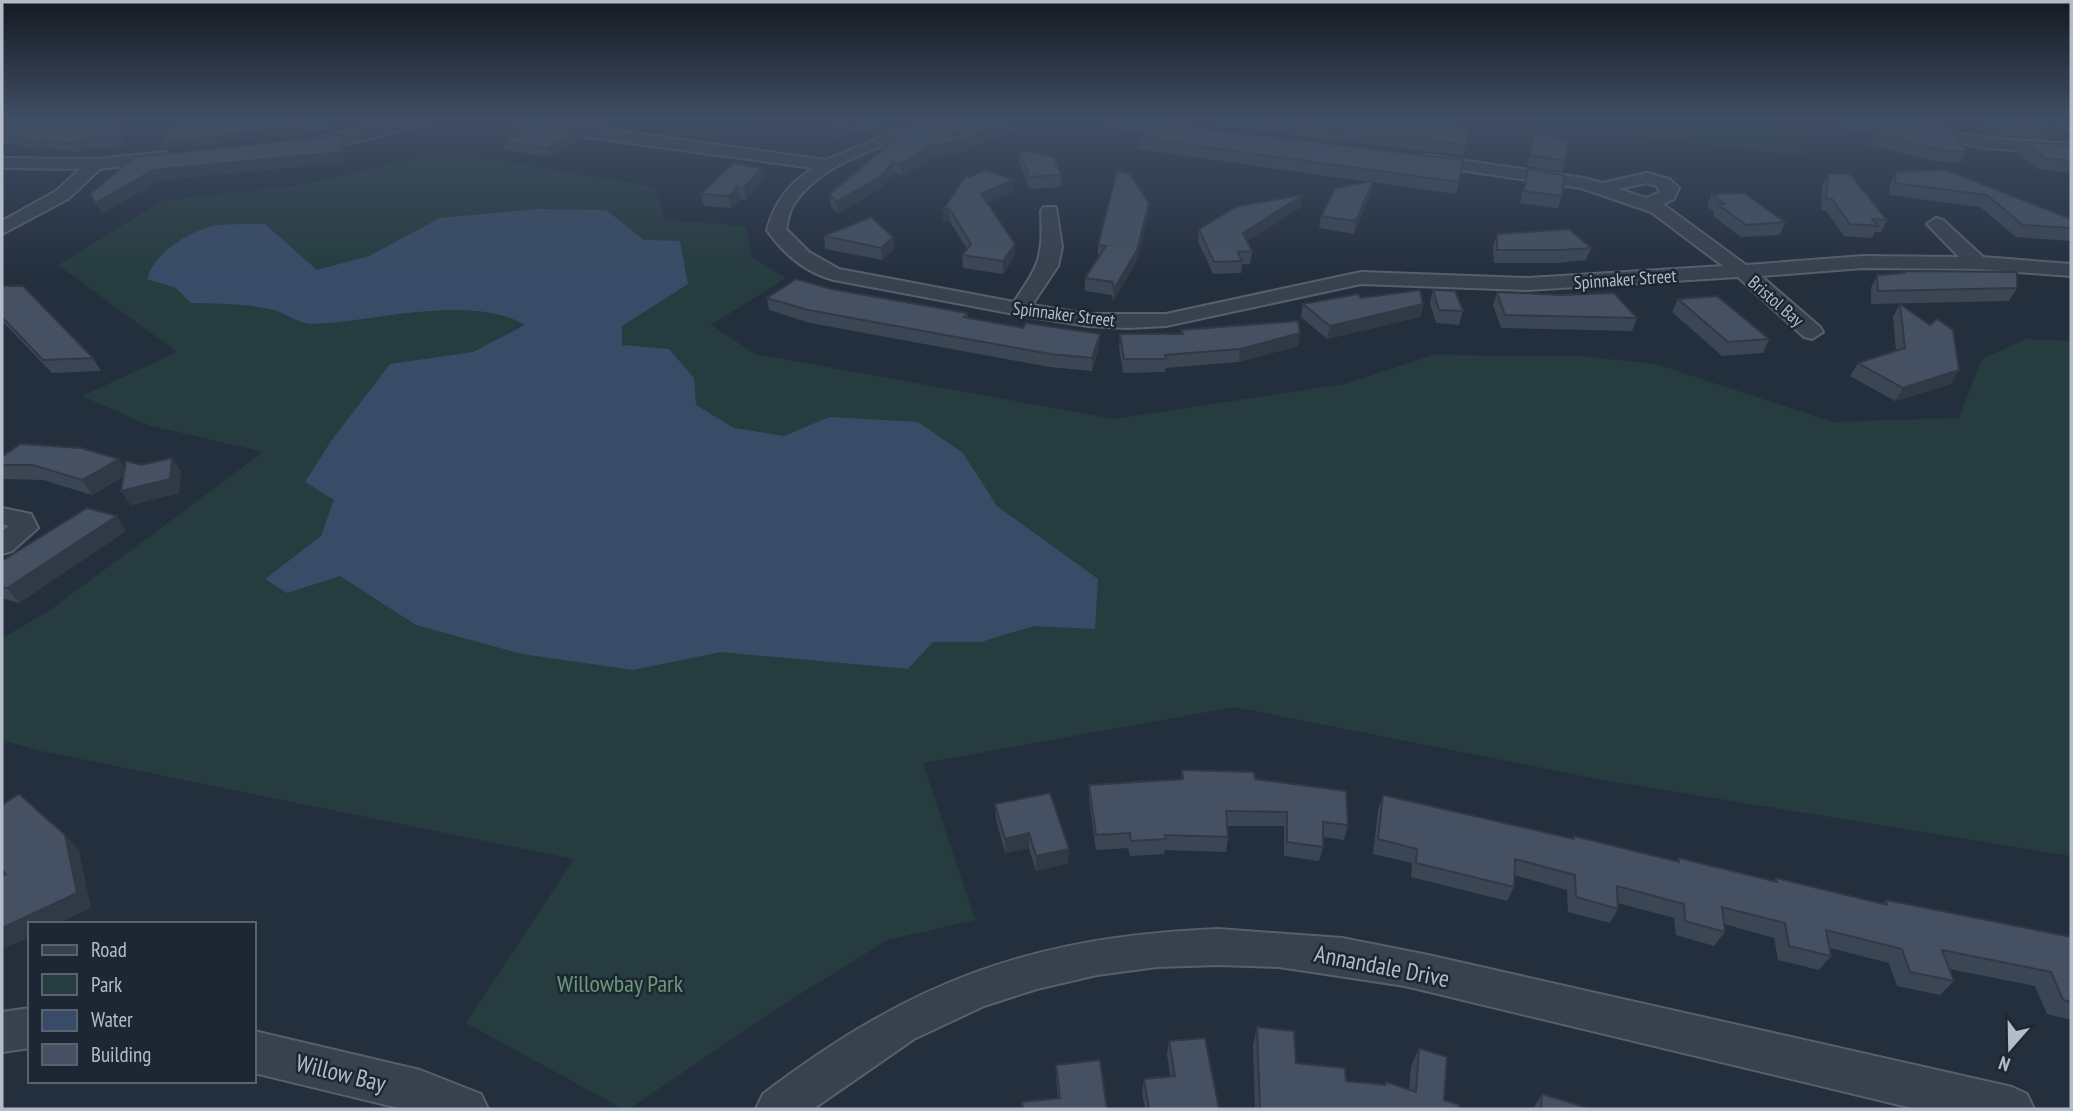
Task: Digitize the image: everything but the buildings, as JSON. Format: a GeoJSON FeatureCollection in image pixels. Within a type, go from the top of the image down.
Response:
{"type":"FeatureCollection","features":[{"type":"Feature","properties":{"kind":"street"},"geometry":{"type":"LineString","coordinates":[[2,228],[62,195],[86,172]]}},
{"type":"Feature","properties":{"kind":"street","name":"Spinnaker Street"},"geometry":{"type":"LineString","coordinates":[[819,172],[790,198],[779,212],[776,221],[776,230],[807,262],[834,274],[877,284],[1088,320],[1166,320],[1361,278],[1528,284],[1863,262],[1977,263],[2071,270]]}},
{"type":"Feature","properties":{"kind":"street"},"geometry":{"type":"LineString","coordinates":[[1519,172],[1606,188],[1657,208],[1740,270]]}},
{"type":"Feature","properties":{"kind":"street"},"geometry":{"type":"LineString","coordinates":[[1606,188],[1636,178],[1661,182],[1670,188],[1668,195],[1647,204]]}},
{"type":"Feature","properties":{"kind":"street"},"geometry":{"type":"LineString","coordinates":[[1019,309],[1048,266],[1052,247],[1050,211]]}},
{"type":"Feature","properties":{"kind":"street"},"geometry":{"type":"LineString","coordinates":[[1936,224],[1977,263]]}},
{"type":"Feature","properties":{"kind":"street","name":"Bristol Bay"},"geometry":{"type":"LineString","coordinates":[[1740,270],[1790,310],[1812,332]]}},
{"type":"Feature","properties":{"kind":"street"},"geometry":{"type":"LineString","coordinates":[[2,516],[21,520],[24,528],[2,545]]}},
{"type":"Feature","properties":{"kind":"street","name":"Annandale Drive"},"geometry":{"type":"LineString","coordinates":[[778,1109],[842,1059],[916,1016],[975,990],[1040,968],[1119,951],[1199,945],[1302,951],[1404,967],[1792,1061],[2012,1109]]}},
{"type":"Feature","properties":{"kind":"street"},"geometry":{"type":"LineString","coordinates":[[2,1032],[28,1028]]}},
{"type":"Feature","properties":{"kind":"street","name":"Willow Bay"},"geometry":{"type":"LineString","coordinates":[[256,1052],[420,1092],[466,1109]]}},
{"type":"Feature","properties":{"kind":"green space","name":"Willowbay Park"},"geometry":{"type":"Polygon","coordinates":[[[357,172],[566,172],[654,187],[666,220],[746,226],[751,256],[786,278],[711,325],[755,354],[1114,419],[1345,384],[1433,355],[1579,356],[1656,364],[1833,422],[1959,418],[1981,360],[2025,339],[2071,341],[2071,856],[1597,779],[1235,707],[923,763],[975,920],[887,940],[773,1011],[629,1109],[623,1109],[466,1023],[574,859],[41,751],[2,740],[2,638],[49,611],[263,452],[148,425],[82,396],[177,352],[58,265],[162,201],[302,185],[357,172]]]}},
{"type":"Feature","properties":{"kind":"water"},"geometry":{"type":"Polygon","coordinates":[[[536,209],[606,210],[644,240],[680,241],[688,284],[622,326],[622,345],[669,349],[694,378],[696,405],[734,428],[784,436],[829,417],[918,422],[963,453],[997,506],[1098,579],[1095,629],[1034,626],[981,642],[933,642],[908,669],[721,652],[633,670],[522,654],[416,625],[340,576],[287,593],[265,579],[321,536],[334,500],[305,482],[331,441],[390,364],[473,352],[525,325],[502,316],[477,311],[449,310],[308,324],[277,311],[256,307],[191,303],[176,288],[147,279],[150,270],[163,254],[180,240],[209,227],[265,224],[317,270],[369,256],[440,218],[536,209]]]}}]}
